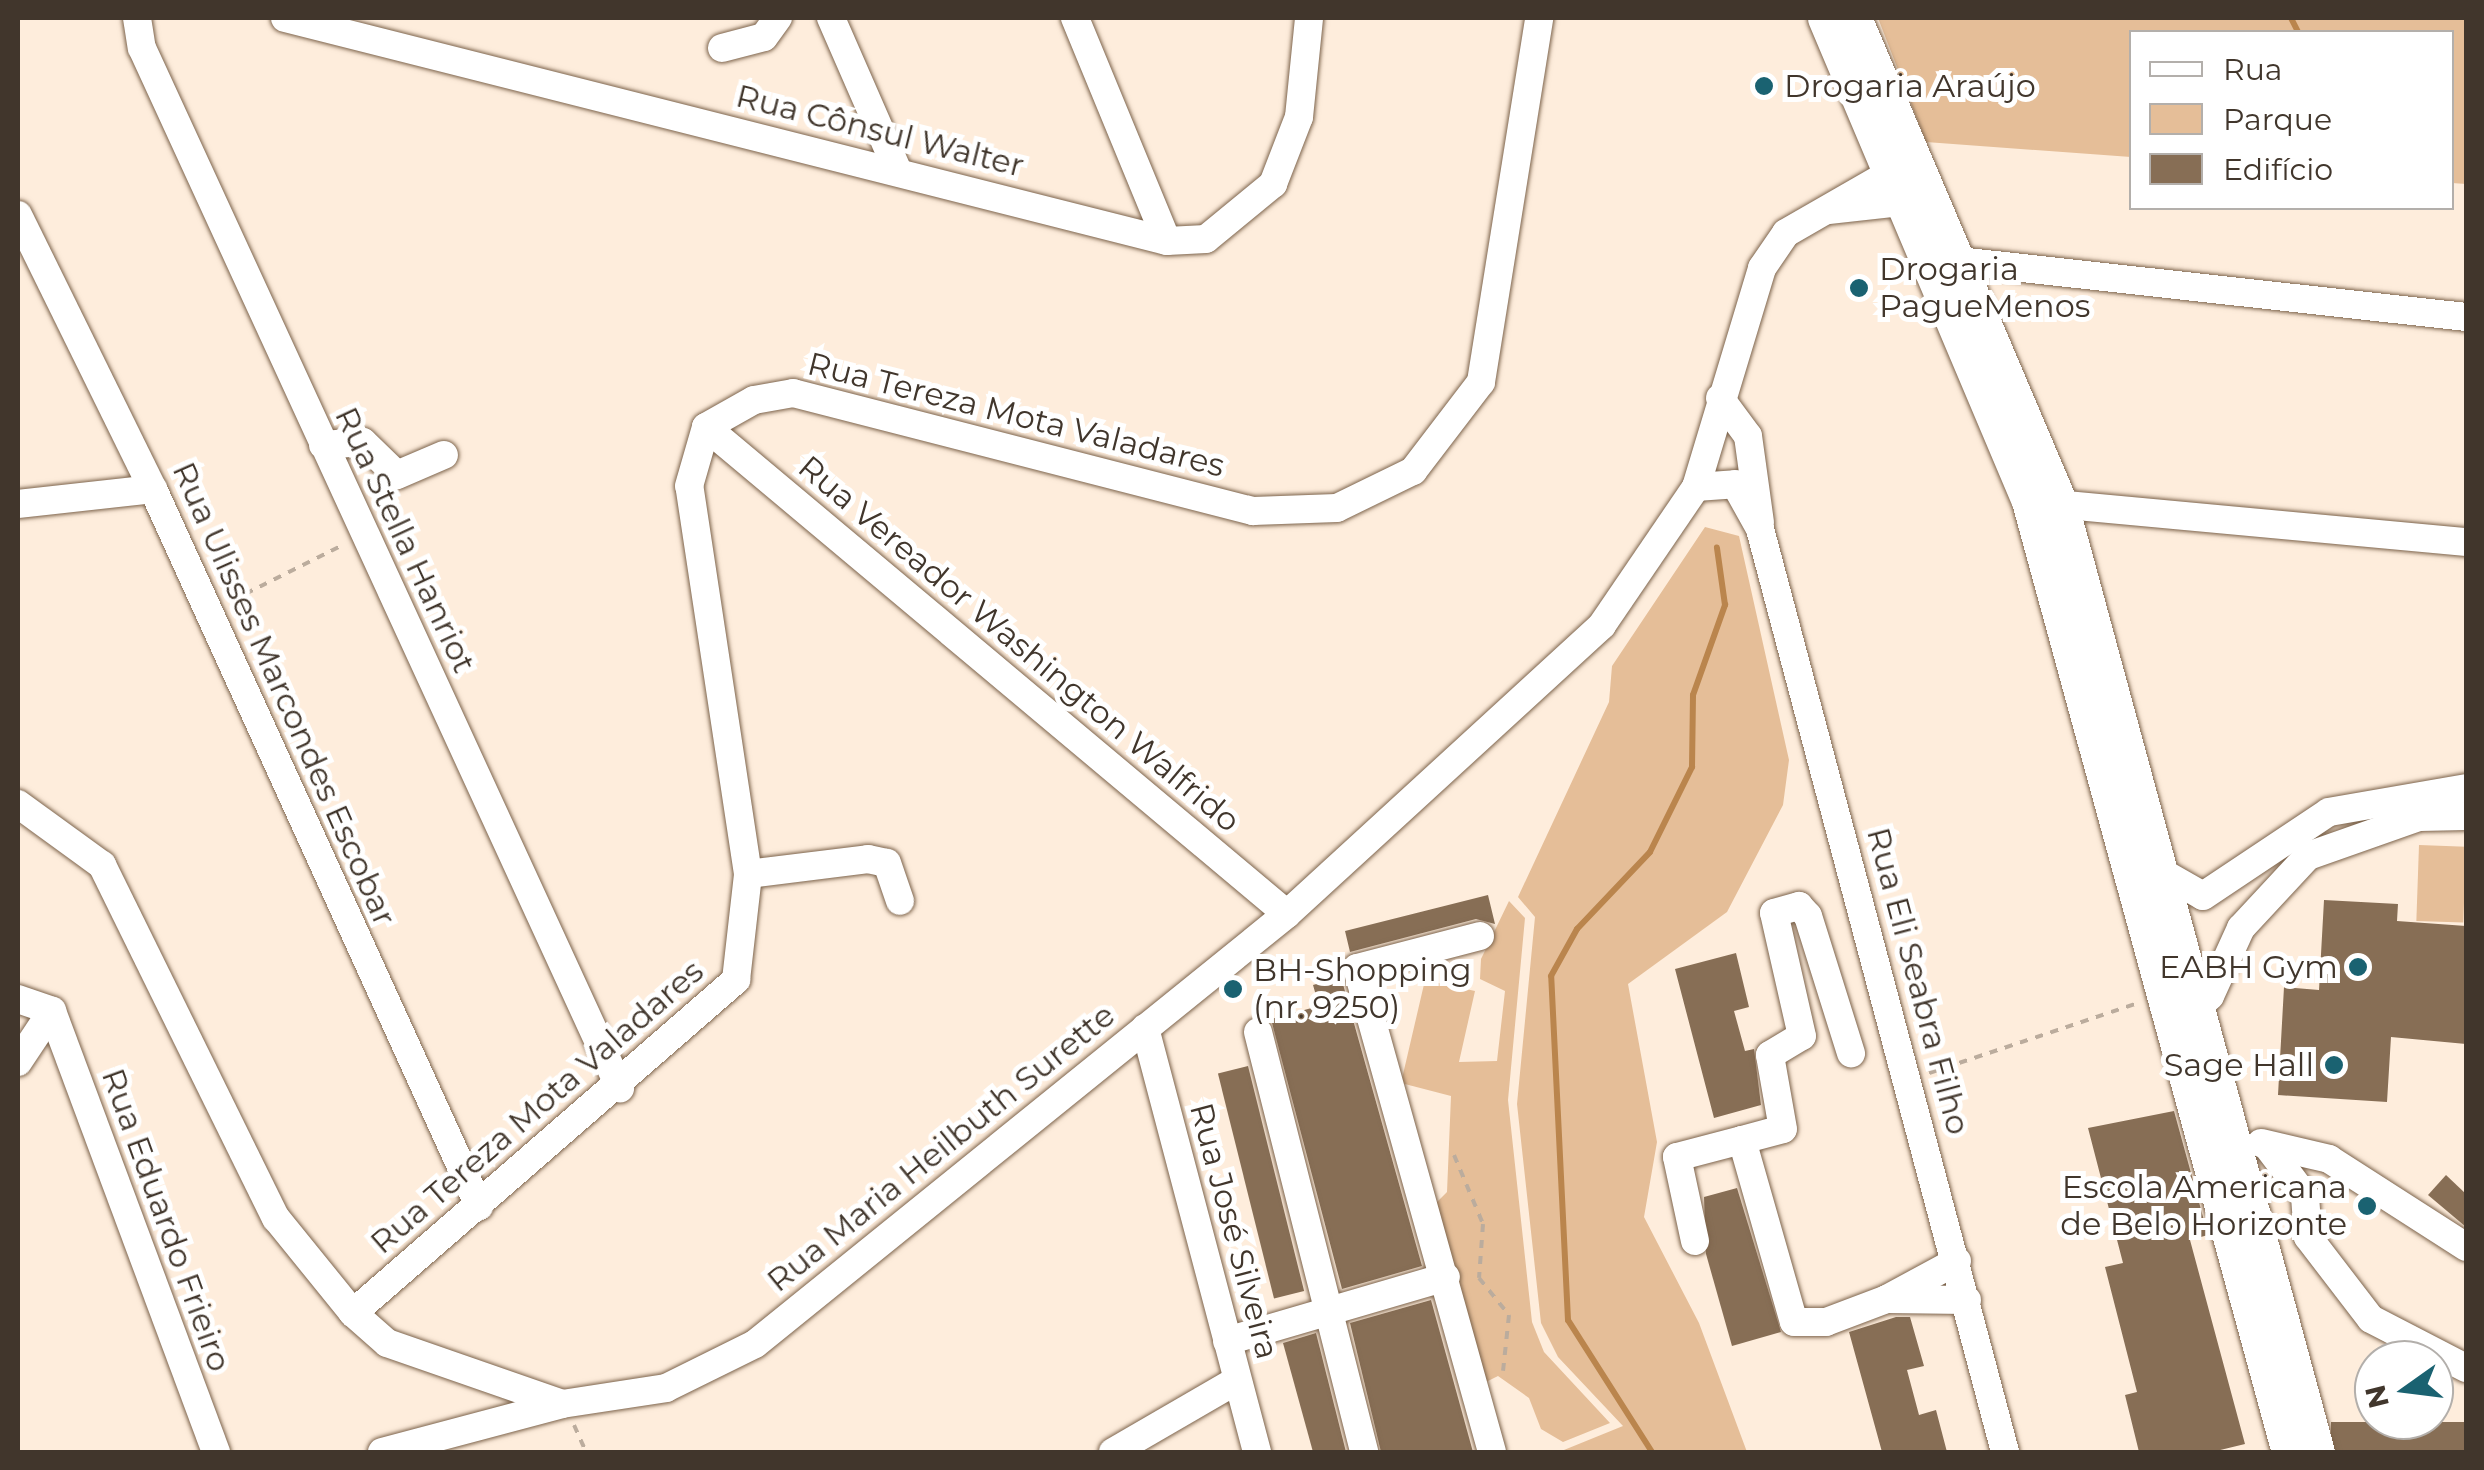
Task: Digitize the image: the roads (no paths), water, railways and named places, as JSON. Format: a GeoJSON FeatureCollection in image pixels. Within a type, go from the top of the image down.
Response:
{"type":"FeatureCollection","features":[{"type":"Feature","properties":{"kind":"main road"},"geometry":{"type":"LineString","coordinates":[[1824,18],[2045,504],[2161,996],[2289,1452]]}},
{"type":"Feature","properties":{"kind":"main road"},"geometry":{"type":"LineString","coordinates":[[1854,18],[1906,193],[1958,261],[2045,504],[2161,872],[2317,1452]]}},
{"type":"Feature","properties":{"kind":"street","name":"Rua Stella Hanriot"},"geometry":{"type":"LineString","coordinates":[[137,18],[142,48],[620,1088]]}},
{"type":"Feature","properties":{"kind":"street","name":"Rua Cônsul Walter"},"geometry":{"type":"LineString","coordinates":[[286,18],[1167,241],[1206,239],[1273,184],[1299,117],[1309,18]]}},
{"type":"Feature","properties":{"kind":"street"},"geometry":{"type":"LineString","coordinates":[[722,48],[764,36],[778,18]]}},
{"type":"Feature","properties":{"kind":"street"},"geometry":{"type":"LineString","coordinates":[[832,18],[898,171]]}},
{"type":"Feature","properties":{"kind":"street"},"geometry":{"type":"LineString","coordinates":[[1075,18],[1167,241]]}},
{"type":"Feature","properties":{"kind":"street","name":"Rua Tereza Mota Valadares"},"geometry":{"type":"LineString","coordinates":[[353,1313],[620,1088],[736,980],[748,874],[690,486],[706,427],[754,400],[793,393],[1252,511],[1338,508],[1413,471],[1481,382],[1539,18]]}},
{"type":"Feature","properties":{"kind":"street","name":"Rua Maria Heilbuth Surette"},"geometry":{"type":"LineString","coordinates":[[18,804],[102,865],[276,1218],[353,1313],[387,1342],[562,1404],[666,1388],[756,1344],[1287,914],[1602,625],[1696,487],[1762,268],[1786,233],[1822,210],[1906,193]]}},
{"type":"Feature","properties":{"kind":"street","name":"Rua Ulisses Marcondes Escobar"},"geometry":{"type":"LineString","coordinates":[[18,215],[154,489],[479,1206]]}},
{"type":"Feature","properties":{"kind":"street"},"geometry":{"type":"LineString","coordinates":[[1958,261],[2466,317]]}},
{"type":"Feature","properties":{"kind":"street","name":"Rua Eli Seabra Filho"},"geometry":{"type":"LineString","coordinates":[[1720,398],[1748,436],[1763,489],[1760,529]]}},
{"type":"Feature","properties":{"kind":"street","name":"Rua Vereador Washington Walfrido"},"geometry":{"type":"LineString","coordinates":[[706,427],[1287,914]]}},
{"type":"Feature","properties":{"kind":"street"},"geometry":{"type":"LineString","coordinates":[[323,445],[363,442],[397,474],[444,456]]}},
{"type":"Feature","properties":{"kind":"street","name":"Rua Eli Seabra Filho"},"geometry":{"type":"LineString","coordinates":[[1696,487],[1735,484],[1760,529],[1968,1300],[2005,1452]]}},
{"type":"Feature","properties":{"kind":"street"},"geometry":{"type":"LineString","coordinates":[[18,504],[154,489]]}},
{"type":"Feature","properties":{"kind":"street"},"geometry":{"type":"LineString","coordinates":[[2045,504],[2466,542]]}},
{"type":"Feature","properties":{"kind":"street"},"geometry":{"type":"LineString","coordinates":[[2161,872],[2203,896],[2230,886],[2329,812],[2466,788]]}},
{"type":"Feature","properties":{"kind":"street"},"geometry":{"type":"LineString","coordinates":[[2161,996],[2196,1008],[2241,928],[2308,856],[2419,817],[2466,816]]}},
{"type":"Feature","properties":{"kind":"street"},"geometry":{"type":"LineString","coordinates":[[748,874],[868,859],[887,863],[900,901]]}},
{"type":"Feature","properties":{"kind":"street"},"geometry":{"type":"LineString","coordinates":[[1695,1241],[1677,1157],[1783,1129],[1770,1056],[1802,1036],[1774,913],[1799,906],[1808,916],[1850,1054]]}},
{"type":"Feature","properties":{"kind":"street"},"geometry":{"type":"LineString","coordinates":[[1480,936],[1357,968],[1492,1452]]}},
{"type":"Feature","properties":{"kind":"street"},"geometry":{"type":"LineString","coordinates":[[18,999],[52,1011],[18,1062]]}},
{"type":"Feature","properties":{"kind":"street","name":"Rua Eduardo Frieiro"},"geometry":{"type":"LineString","coordinates":[[52,1011],[216,1452]]}},
{"type":"Feature","properties":{"kind":"street","name":"Rua José Silveira"},"geometry":{"type":"LineString","coordinates":[[1144,1028],[1257,1452]]}},
{"type":"Feature","properties":{"kind":"street"},"geometry":{"type":"LineString","coordinates":[[1258,1032],[1364,1452]]}},
{"type":"Feature","properties":{"kind":"street"},"geometry":{"type":"LineString","coordinates":[[2230,1128],[2268,1147],[2329,1160],[2466,1246]]}},
{"type":"Feature","properties":{"kind":"street"},"geometry":{"type":"LineString","coordinates":[[1742,1140],[1794,1322],[1826,1322],[1887,1299],[1968,1300]]}},
{"type":"Feature","properties":{"kind":"street"},"geometry":{"type":"LineString","coordinates":[[2268,1147],[2305,1196],[2308,1237],[2371,1318],[2466,1368]]}},
{"type":"Feature","properties":{"kind":"street"},"geometry":{"type":"LineString","coordinates":[[1887,1299],[1890,1290],[1957,1261]]}},
{"type":"Feature","properties":{"kind":"street"},"geometry":{"type":"LineString","coordinates":[[1228,1341],[1446,1278]]}},
{"type":"Feature","properties":{"kind":"street"},"geometry":{"type":"LineString","coordinates":[[1112,1452],[1238,1380]]}},
{"type":"Feature","properties":{"kind":"street"},"geometry":{"type":"LineString","coordinates":[[382,1452],[562,1404]]}},
{"type":"Feature","properties":{"kind":"waterway"},"geometry":{"type":"LineString","coordinates":[[2291,18],[2297,30]]}},
{"type":"Feature","properties":{"kind":"waterway"},"geometry":{"type":"LineString","coordinates":[[1652,1452],[1568,1320],[1551,976],[1577,929],[1650,852],[1692,767],[1693,695],[1725,605],[1717,548]]}},
{"type":"Feature","properties":{"kind":"place","name":"Drogaria Araújo"},"geometry":{"type":"Point","coordinates":[1764,86]}},
{"type":"Feature","properties":{"kind":"place","name":"Drogaria PagueMenos"},"geometry":{"type":"Point","coordinates":[1859,288]}},
{"type":"Feature","properties":{"kind":"place","name":"EABH Gym"},"geometry":{"type":"Point","coordinates":[2358,967]}},
{"type":"Feature","properties":{"kind":"place","name":"BH-Shopping (nr. 9250)"},"geometry":{"type":"Point","coordinates":[1233,989]}},
{"type":"Feature","properties":{"kind":"place","name":"Sage Hall"},"geometry":{"type":"Point","coordinates":[2334,1065]}},
{"type":"Feature","properties":{"kind":"place","name":"Escola Americana de Belo Horizonte"},"geometry":{"type":"Point","coordinates":[2367,1206]}}]}
